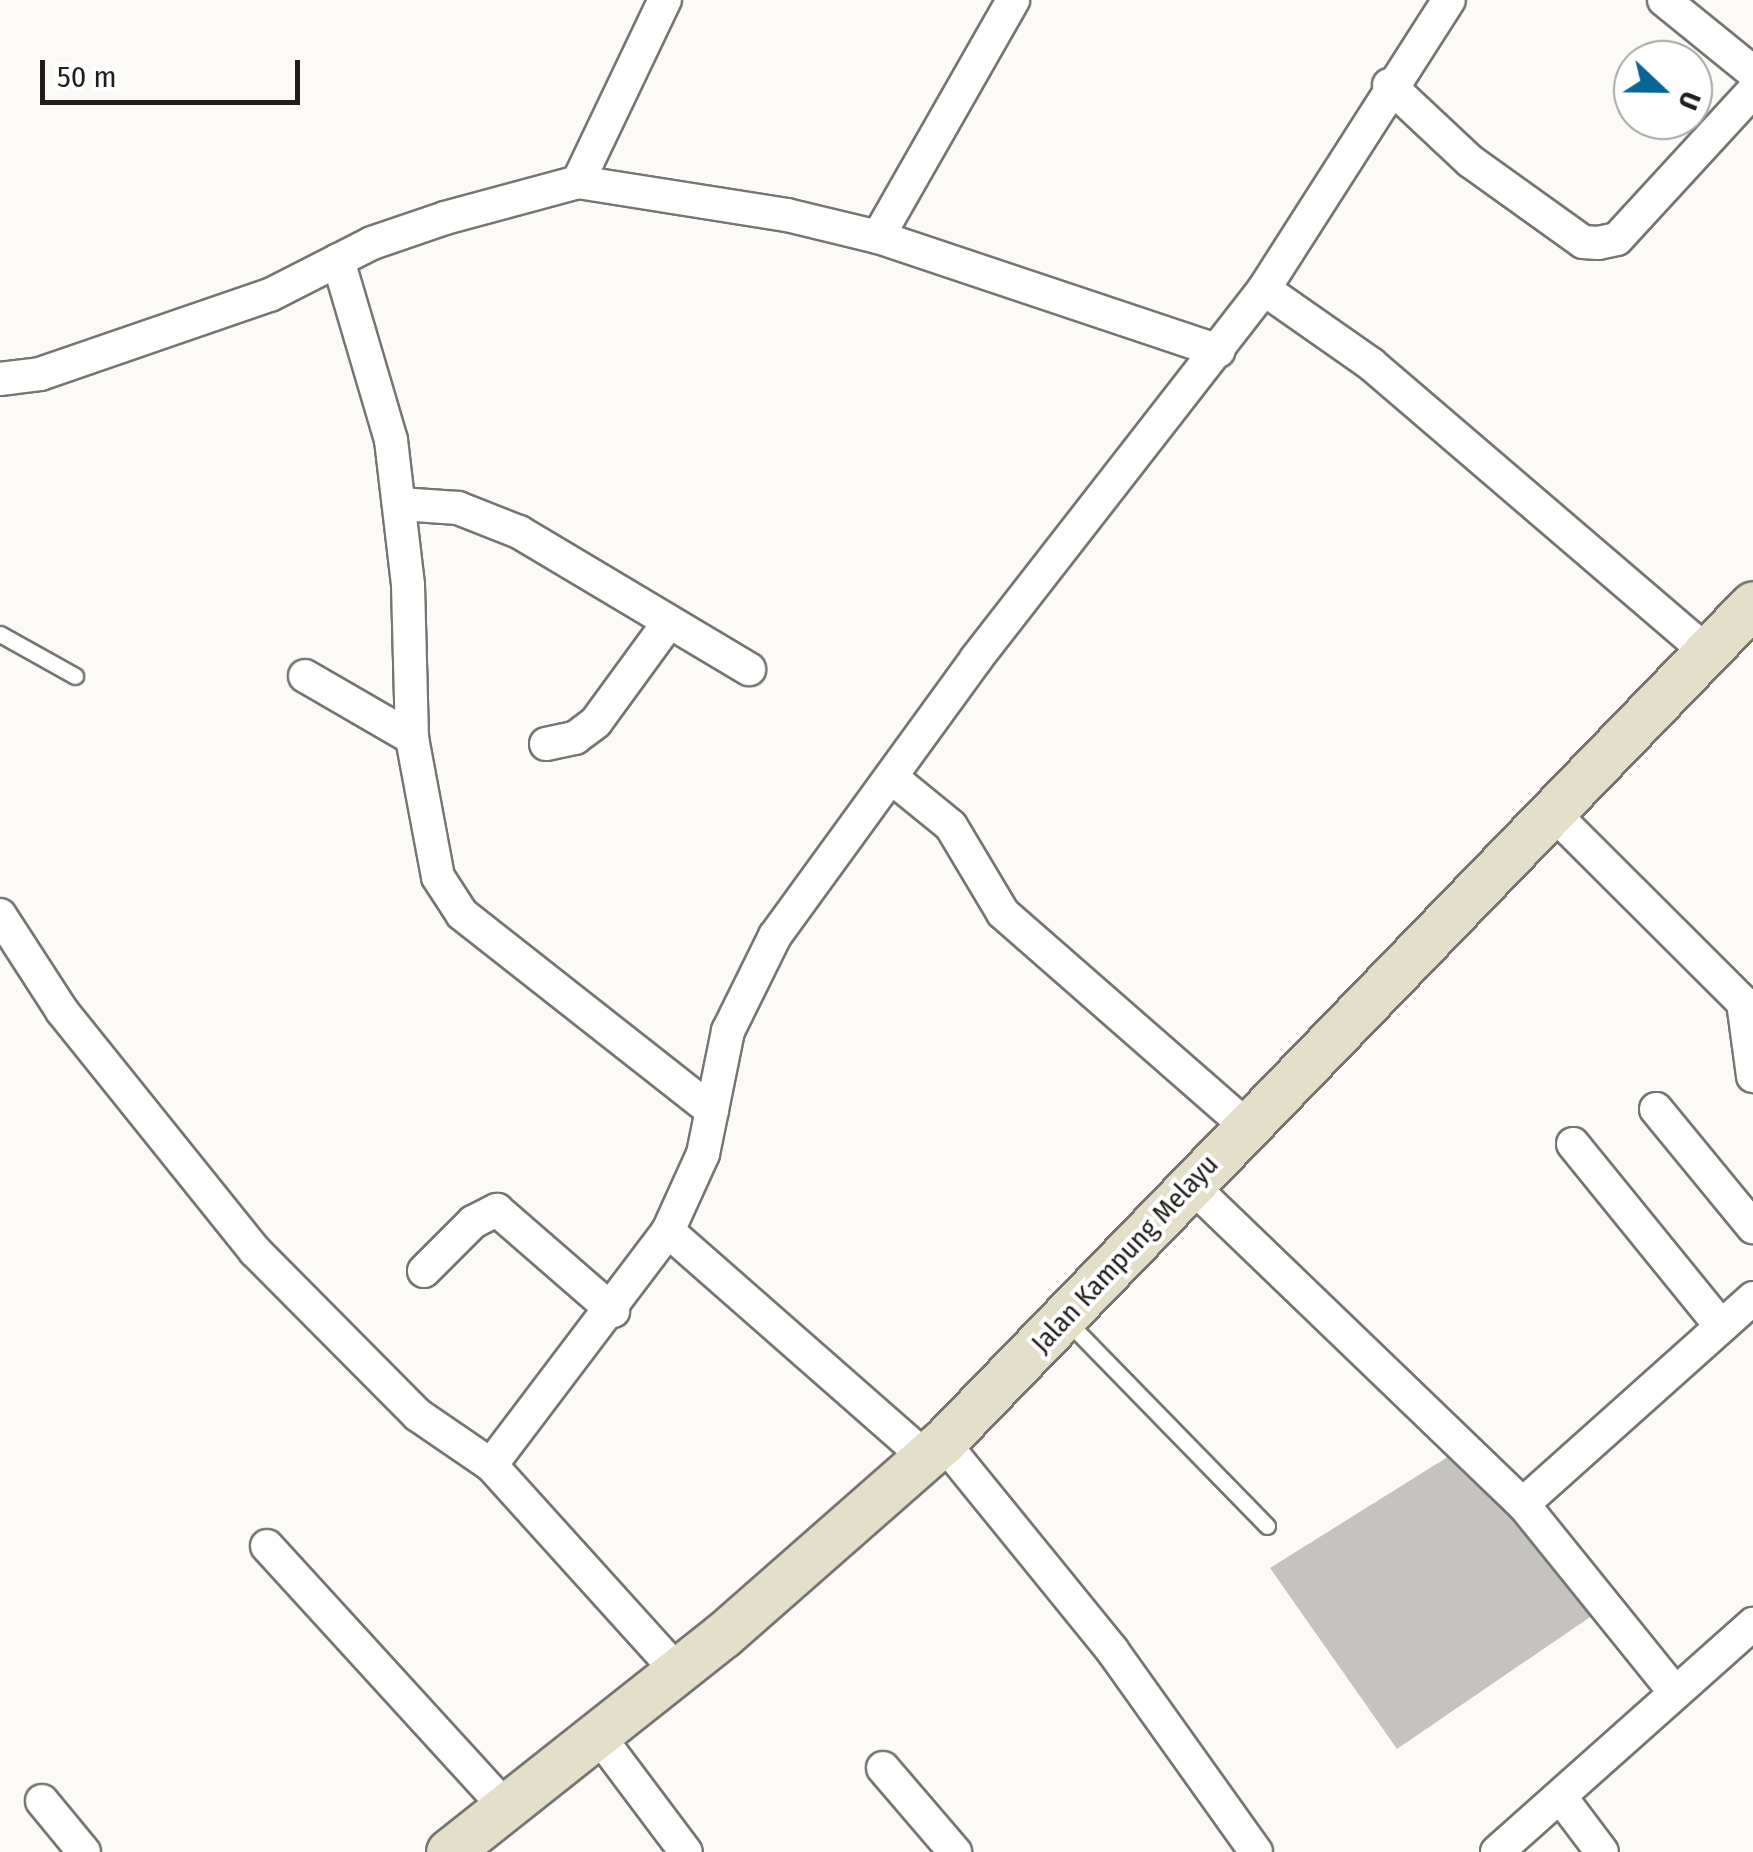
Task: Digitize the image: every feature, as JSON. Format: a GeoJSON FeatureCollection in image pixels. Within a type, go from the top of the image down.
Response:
{"type":"FeatureCollection","features":[{"type":"Feature","properties":{"kind":"main road","name":"Jalan Kampung Melayu"},"geometry":{"type":"LineString","coordinates":[[449,1852],[677,1672],[934,1449],[1065,1319],[1245,1126],[1753,604]]}},
{"type":"Feature","properties":{"kind":"street"},"geometry":{"type":"LineString","coordinates":[[578,182],[665,0]]}},
{"type":"Feature","properties":{"kind":"street"},"geometry":{"type":"LineString","coordinates":[[878,237],[1013,0]]}},
{"type":"Feature","properties":{"kind":"street"},"geometry":{"type":"LineString","coordinates":[[491,1465],[612,1311],[668,1231],[703,1154],[741,999],[776,936],[1082,519],[1264,290],[1389,85],[1449,0]]}},
{"type":"Feature","properties":{"kind":"street"},"geometry":{"type":"LineString","coordinates":[[1664,0],[1753,72]]}},
{"type":"Feature","properties":{"kind":"street"},"geometry":{"type":"LineString","coordinates":[[1389,85],[1470,161],[1583,242],[1598,243],[1618,239],[1753,91]]}},
{"type":"Feature","properties":{"kind":"street"},"geometry":{"type":"LineString","coordinates":[[0,379],[40,374],[270,295],[338,260],[446,218],[578,182],[787,215],[878,237],[1218,351]]}},
{"type":"Feature","properties":{"kind":"street"},"geometry":{"type":"LineString","coordinates":[[338,260],[391,440],[400,504],[412,738],[438,877],[449,899],[582,1012],[712,1110]]}},
{"type":"Feature","properties":{"kind":"street"},"geometry":{"type":"LineString","coordinates":[[1264,290],[1371,364],[1708,654]]}},
{"type":"Feature","properties":{"kind":"street"},"geometry":{"type":"LineString","coordinates":[[400,504],[458,508],[491,519],[748,669]]}},
{"type":"Feature","properties":{"kind":"street"},"geometry":{"type":"LineString","coordinates":[[546,744],[575,738],[596,722],[669,622]]}},
{"type":"Feature","properties":{"kind":"street"},"geometry":{"type":"LineString","coordinates":[[304,676],[412,738]]}},
{"type":"Feature","properties":{"kind":"street"},"geometry":{"type":"LineString","coordinates":[[890,777],[951,826],[1003,913],[1245,1126]]}},
{"type":"Feature","properties":{"kind":"street"},"geometry":{"type":"LineString","coordinates":[[1551,811],[1743,1002],[1753,1076]]}},
{"type":"Feature","properties":{"kind":"street"},"geometry":{"type":"LineString","coordinates":[[0,915],[62,1011],[254,1251],[418,1415],[491,1465],[677,1672]]}},
{"type":"Feature","properties":{"kind":"street"},"geometry":{"type":"LineString","coordinates":[[1656,1109],[1753,1227]]}},
{"type":"Feature","properties":{"kind":"street"},"geometry":{"type":"LineString","coordinates":[[1573,1144],[1721,1326]]}},
{"type":"Feature","properties":{"kind":"street"},"geometry":{"type":"LineString","coordinates":[[1192,1186],[1523,1504],[1673,1690]]}},
{"type":"Feature","properties":{"kind":"street"},"geometry":{"type":"LineString","coordinates":[[424,1271],[473,1222],[497,1210],[612,1311]]}},
{"type":"Feature","properties":{"kind":"street"},"geometry":{"type":"LineString","coordinates":[[668,1231],[934,1449],[1112,1650],[1256,1852]]}},
{"type":"Feature","properties":{"kind":"street"},"geometry":{"type":"LineString","coordinates":[[1523,1504],[1753,1298]]}},
{"type":"Feature","properties":{"kind":"street"},"geometry":{"type":"LineString","coordinates":[[266,1546],[504,1806]]}},
{"type":"Feature","properties":{"kind":"street"},"geometry":{"type":"LineString","coordinates":[[1498,1852],[1562,1798],[1673,1690],[1753,1624]]}},
{"type":"Feature","properties":{"kind":"street"},"geometry":{"type":"LineString","coordinates":[[598,1735],[686,1852]]}},
{"type":"Feature","properties":{"kind":"street"},"geometry":{"type":"LineString","coordinates":[[883,1768],[955,1852]]}},
{"type":"Feature","properties":{"kind":"street"},"geometry":{"type":"LineString","coordinates":[[1562,1798],[1602,1852]]}},
{"type":"Feature","properties":{"kind":"street"},"geometry":{"type":"LineString","coordinates":[[42,1801],[84,1852]]}},
{"type":"Feature","properties":{"kind":"lane"},"geometry":{"type":"LineString","coordinates":[[0,634],[75,676]]}},
{"type":"Feature","properties":{"kind":"lane"},"geometry":{"type":"LineString","coordinates":[[1065,1319],[1267,1526]]}},
{"type":"Feature","properties":{"kind":"building"},"geometry":{"type":"Polygon","coordinates":[[[1454,1453],[1599,1611],[1397,1749],[1270,1568],[1454,1453]]]}}]}
